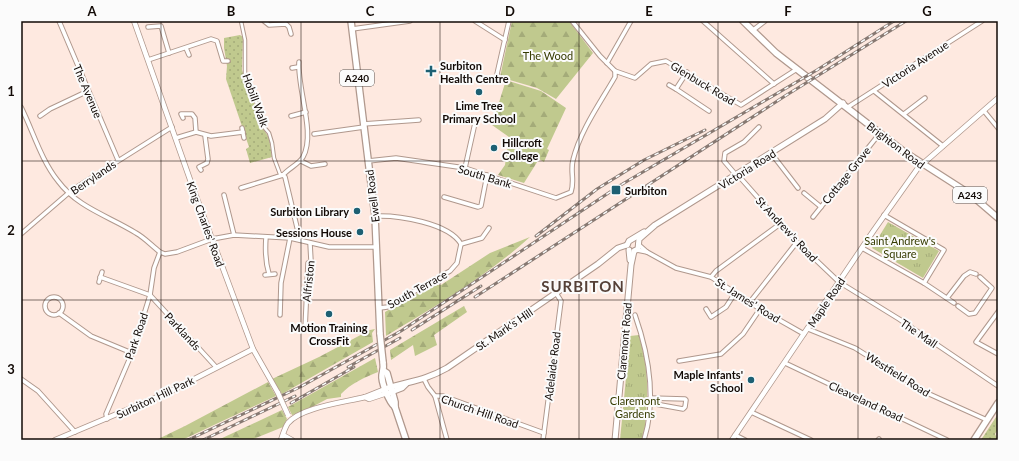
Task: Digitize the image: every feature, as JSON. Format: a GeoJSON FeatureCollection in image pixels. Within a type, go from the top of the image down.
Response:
{"type":"FeatureCollection","features":[{"type":"Feature","properties":{"kind":"main road","name":"Ewell Road"},"geometry":{"type":"LineString","coordinates":[[351,21],[375,216],[380,334],[384,371],[382,375],[389,390]]}},
{"type":"Feature","properties":{"kind":"main road","name":"A243"},"geometry":{"type":"LineString","coordinates":[[743,21],[772,50],[797,69]]}},
{"type":"Feature","properties":{"kind":"main road","name":"Brighton Road"},"geometry":{"type":"LineString","coordinates":[[797,69],[922,165],[970,194],[998,218]]}},
{"type":"Feature","properties":{"kind":"main road","name":"Victoria Road"},"geometry":{"type":"LineString","coordinates":[[633,247],[636,236],[737,175],[825,119],[843,103]]}},
{"type":"Feature","properties":{"kind":"main road","name":"St. Mark's Hill"},"geometry":{"type":"LineString","coordinates":[[389,390],[402,388],[406,384],[424,379],[452,365],[616,251],[618,248],[633,247]]}},
{"type":"Feature","properties":{"kind":"main road","name":"Claremont Road"},"geometry":{"type":"LineString","coordinates":[[615,440],[633,247]]}},
{"type":"Feature","properties":{"kind":"main road","name":"A240"},"geometry":{"type":"LineString","coordinates":[[389,390],[396,402],[395,407],[406,440]]}},
{"type":"Feature","properties":{"kind":"main road"},"geometry":{"type":"LineString","coordinates":[[974,440],[998,403]]}},
{"type":"Feature","properties":{"kind":"street","name":"The Avenue"},"geometry":{"type":"LineString","coordinates":[[59,21],[118,160]]}},
{"type":"Feature","properties":{"kind":"street","name":"King Charles' Road"},"geometry":{"type":"LineString","coordinates":[[134,21],[252,349],[278,393],[291,420]]}},
{"type":"Feature","properties":{"kind":"street","name":"Hobill Walk"},"geometry":{"type":"LineString","coordinates":[[241,21],[245,40],[245,73],[258,104],[264,126],[269,132],[276,166],[280,174],[283,175]]}},
{"type":"Feature","properties":{"kind":"street"},"geometry":{"type":"LineString","coordinates":[[264,21],[269,25],[286,24],[289,27],[291,34]]}},
{"type":"Feature","properties":{"kind":"street"},"geometry":{"type":"LineString","coordinates":[[352,29],[410,21]]}},
{"type":"Feature","properties":{"kind":"street"},"geometry":{"type":"LineString","coordinates":[[475,21],[505,40]]}},
{"type":"Feature","properties":{"kind":"street"},"geometry":{"type":"LineString","coordinates":[[497,74],[509,21]]}},
{"type":"Feature","properties":{"kind":"street"},"geometry":{"type":"LineString","coordinates":[[572,21],[615,71]]}},
{"type":"Feature","properties":{"kind":"street"},"geometry":{"type":"LineString","coordinates":[[607,63],[631,21]]}},
{"type":"Feature","properties":{"kind":"street"},"geometry":{"type":"LineString","coordinates":[[703,21],[774,84]]}},
{"type":"Feature","properties":{"kind":"street"},"geometry":{"type":"LineString","coordinates":[[752,31],[765,21]]}},
{"type":"Feature","properties":{"kind":"street","name":"Victoria Avenue"},"geometry":{"type":"LineString","coordinates":[[848,107],[982,21]]}},
{"type":"Feature","properties":{"kind":"street"},"geometry":{"type":"LineString","coordinates":[[148,27],[161,26],[169,53]]}},
{"type":"Feature","properties":{"kind":"street"},"geometry":{"type":"LineString","coordinates":[[148,60],[211,39],[217,41],[222,61],[228,61]]}},
{"type":"Feature","properties":{"kind":"street"},"geometry":{"type":"LineString","coordinates":[[186,48],[189,55]]}},
{"type":"Feature","properties":{"kind":"street","name":"Glenbuck Road"},"geometry":{"type":"LineString","coordinates":[[615,71],[635,78],[651,64],[666,61],[741,105],[797,69]]}},
{"type":"Feature","properties":{"kind":"street"},"geometry":{"type":"LineString","coordinates":[[241,188],[283,175],[288,169],[300,161],[304,155],[307,145],[306,112],[298,67],[299,62]]}},
{"type":"Feature","properties":{"kind":"street"},"geometry":{"type":"LineString","coordinates":[[292,68],[298,67]]}},
{"type":"Feature","properties":{"kind":"street","name":"South Bank"},"geometry":{"type":"LineString","coordinates":[[368,161],[396,158],[465,168],[552,198],[569,194],[573,188],[572,162],[574,156],[589,122],[615,77],[615,71]]}},
{"type":"Feature","properties":{"kind":"street"},"geometry":{"type":"LineString","coordinates":[[676,89],[687,72]]}},
{"type":"Feature","properties":{"kind":"street"},"geometry":{"type":"LineString","coordinates":[[669,85],[703,109],[709,111]]}},
{"type":"Feature","properties":{"kind":"street"},"geometry":{"type":"LineString","coordinates":[[40,116],[88,90]]}},
{"type":"Feature","properties":{"kind":"street"},"geometry":{"type":"LineString","coordinates":[[874,91],[943,146]]}},
{"type":"Feature","properties":{"kind":"street"},"geometry":{"type":"LineString","coordinates":[[904,114],[925,98]]}},
{"type":"Feature","properties":{"kind":"street","name":"Maple Road"},"geometry":{"type":"LineString","coordinates":[[732,440],[884,215],[922,165],[998,98]]}},
{"type":"Feature","properties":{"kind":"street"},"geometry":{"type":"LineString","coordinates":[[21,107],[49,167],[69,193],[93,211],[135,232],[160,252],[165,254],[177,252],[212,239],[234,235],[290,238],[328,248],[377,247]]}},
{"type":"Feature","properties":{"kind":"street"},"geometry":{"type":"LineString","coordinates":[[984,111],[998,128]]}},
{"type":"Feature","properties":{"kind":"street"},"geometry":{"type":"LineString","coordinates":[[291,116],[306,112]]}},
{"type":"Feature","properties":{"kind":"street"},"geometry":{"type":"LineString","coordinates":[[45,113],[48,117]]}},
{"type":"Feature","properties":{"kind":"street"},"geometry":{"type":"LineString","coordinates":[[182,115],[187,113],[192,114],[195,118],[196,132]]}},
{"type":"Feature","properties":{"kind":"street"},"geometry":{"type":"LineString","coordinates":[[314,134],[363,126],[418,120]]}},
{"type":"Feature","properties":{"kind":"street"},"geometry":{"type":"LineString","coordinates":[[465,168],[475,122]]}},
{"type":"Feature","properties":{"kind":"street","name":"St Andrew's Road"},"geometry":{"type":"LineString","coordinates":[[759,127],[744,142],[725,153],[724,160],[780,224],[839,282]]}},
{"type":"Feature","properties":{"kind":"street","name":"Berrylands"},"geometry":{"type":"LineString","coordinates":[[21,234],[69,193],[118,160],[172,128]]}},
{"type":"Feature","properties":{"kind":"street"},"geometry":{"type":"LineString","coordinates":[[176,138],[196,132],[205,136],[242,130],[244,138]]}},
{"type":"Feature","properties":{"kind":"street","name":"Cottage Grove"},"geometry":{"type":"LineString","coordinates":[[813,217],[880,133]]}},
{"type":"Feature","properties":{"kind":"street"},"geometry":{"type":"LineString","coordinates":[[200,167],[207,163],[208,159],[205,136]]}},
{"type":"Feature","properties":{"kind":"street"},"geometry":{"type":"LineString","coordinates":[[771,153],[798,188]]}},
{"type":"Feature","properties":{"kind":"street"},"geometry":{"type":"LineString","coordinates":[[300,161],[311,166],[325,164]]}},
{"type":"Feature","properties":{"kind":"street"},"geometry":{"type":"LineString","coordinates":[[283,175],[285,177],[300,240]]}},
{"type":"Feature","properties":{"kind":"street"},"geometry":{"type":"LineString","coordinates":[[444,197],[478,207],[481,206],[487,175]]}},
{"type":"Feature","properties":{"kind":"street"},"geometry":{"type":"LineString","coordinates":[[804,193],[820,207]]}},
{"type":"Feature","properties":{"kind":"street"},"geometry":{"type":"LineString","coordinates":[[224,195],[234,235]]}},
{"type":"Feature","properties":{"kind":"street"},"geometry":{"type":"LineString","coordinates":[[458,207],[459,202]]}},
{"type":"Feature","properties":{"kind":"street"},"geometry":{"type":"LineString","coordinates":[[884,215],[944,250],[924,283]]}},
{"type":"Feature","properties":{"kind":"street"},"geometry":{"type":"LineString","coordinates":[[375,216],[393,216],[415,219],[453,234],[462,244],[482,238],[489,228]]}},
{"type":"Feature","properties":{"kind":"street"},"geometry":{"type":"LineString","coordinates":[[711,277],[716,271],[780,224]]}},
{"type":"Feature","properties":{"kind":"street"},"geometry":{"type":"LineString","coordinates":[[266,237],[265,250],[267,275],[275,274]]}},
{"type":"Feature","properties":{"kind":"street"},"geometry":{"type":"LineString","coordinates":[[280,315],[281,283],[290,238]]}},
{"type":"Feature","properties":{"kind":"street"},"geometry":{"type":"LineString","coordinates":[[750,302],[797,242]]}},
{"type":"Feature","properties":{"kind":"street","name":"Alfriston"},"geometry":{"type":"LineString","coordinates":[[305,330],[308,320],[305,293],[308,286],[308,263],[311,261],[310,243]]}},
{"type":"Feature","properties":{"kind":"street","name":"South Terrace"},"geometry":{"type":"LineString","coordinates":[[380,308],[387,307],[450,271],[457,263],[462,244]]}},
{"type":"Feature","properties":{"kind":"street","name":"St. James' Road"},"geometry":{"type":"LineString","coordinates":[[633,247],[647,252],[676,268],[711,277],[760,309],[804,334]]}},
{"type":"Feature","properties":{"kind":"street"},"geometry":{"type":"LineString","coordinates":[[862,248],[924,283],[969,314],[975,313],[992,288],[980,277]]}},
{"type":"Feature","properties":{"kind":"street","name":"Park Road"},"geometry":{"type":"LineString","coordinates":[[107,418],[108,409],[132,352],[150,295],[154,268],[160,252]]}},
{"type":"Feature","properties":{"kind":"street"},"geometry":{"type":"LineString","coordinates":[[947,298],[964,276],[970,272],[976,274]]}},
{"type":"Feature","properties":{"kind":"street"},"geometry":{"type":"LineString","coordinates":[[99,282],[101,274],[150,295]]}},
{"type":"Feature","properties":{"kind":"street","name":"The Mall"},"geometry":{"type":"LineString","coordinates":[[839,282],[899,319],[998,386]]}},
{"type":"Feature","properties":{"kind":"street"},"geometry":{"type":"LineString","coordinates":[[706,309],[711,317],[726,307],[735,292]]}},
{"type":"Feature","properties":{"kind":"street","name":"Adelaide Road"},"geometry":{"type":"LineString","coordinates":[[543,440],[560,301],[556,293]]}},
{"type":"Feature","properties":{"kind":"street","name":"Parklands"},"geometry":{"type":"LineString","coordinates":[[150,295],[216,367]]}},
{"type":"Feature","properties":{"kind":"street"},"geometry":{"type":"LineString","coordinates":[[55,298],[61,302],[62,307],[59,313],[52,315],[46,311],[46,303],[48,299],[55,298]]}},
{"type":"Feature","properties":{"kind":"street"},"geometry":{"type":"LineString","coordinates":[[679,361],[721,354],[743,334],[760,309]]}},
{"type":"Feature","properties":{"kind":"street"},"geometry":{"type":"LineString","coordinates":[[998,312],[976,342],[998,354]]}},
{"type":"Feature","properties":{"kind":"street"},"geometry":{"type":"LineString","coordinates":[[59,313],[91,336],[132,352]]}},
{"type":"Feature","properties":{"kind":"street"},"geometry":{"type":"LineString","coordinates":[[635,315],[647,354],[650,375],[650,403],[644,440]]}},
{"type":"Feature","properties":{"kind":"street","name":"Westfield Road"},"geometry":{"type":"LineString","coordinates":[[808,329],[855,348],[927,393],[987,420]]}},
{"type":"Feature","properties":{"kind":"street","name":"Surbiton Hill Park"},"geometry":{"type":"LineString","coordinates":[[55,440],[169,392],[252,349]]}},
{"type":"Feature","properties":{"kind":"street","name":"Cleaveland Road"},"geometry":{"type":"LineString","coordinates":[[785,363],[947,440]]}},
{"type":"Feature","properties":{"kind":"street"},"geometry":{"type":"LineString","coordinates":[[21,379],[38,391],[75,432]]}},
{"type":"Feature","properties":{"kind":"street","name":"Church Hill Road"},"geometry":{"type":"LineString","coordinates":[[424,379],[435,396],[443,396],[544,433]]}},
{"type":"Feature","properties":{"kind":"street"},"geometry":{"type":"LineString","coordinates":[[292,440],[282,437],[291,420],[321,406],[365,398],[389,390]]}},
{"type":"Feature","properties":{"kind":"street"},"geometry":{"type":"LineString","coordinates":[[435,396],[447,440]]}},
{"type":"Feature","properties":{"kind":"street"},"geometry":{"type":"LineString","coordinates":[[650,398],[686,400],[685,408],[683,409],[650,403]]}},
{"type":"Feature","properties":{"kind":"street"},"geometry":{"type":"LineString","coordinates":[[751,412],[811,440]]}},
{"type":"Feature","properties":{"kind":"street"},"geometry":{"type":"LineString","coordinates":[[735,435],[745,440]]}},
{"type":"Feature","properties":{"kind":"green space","name":"The Wood"},"geometry":{"type":"Polygon","coordinates":[[[512,21],[569,21],[593,53],[556,99],[537,88],[500,77],[512,21]]]}},
{"type":"Feature","properties":{"kind":"green space"},"geometry":{"type":"Polygon","coordinates":[[[240,35],[243,37],[242,70],[263,128],[269,138],[272,157],[250,163],[246,149],[249,147],[226,79],[227,66],[224,38],[240,35]]]}},
{"type":"Feature","properties":{"kind":"green space"},"geometry":{"type":"Polygon","coordinates":[[[506,80],[541,91],[566,108],[547,149],[549,150],[544,162],[539,159],[524,183],[498,175],[505,165],[509,137],[492,125],[506,80]]]}},
{"type":"Feature","properties":{"kind":"green space","name":"Saint Andrew's Square"},"geometry":{"type":"Polygon","coordinates":[[[888,222],[939,251],[923,278],[872,248],[888,222]]]}},
{"type":"Feature","properties":{"kind":"green space"},"geometry":{"type":"Polygon","coordinates":[[[530,237],[479,278],[386,336],[385,312],[432,285],[441,285],[490,253],[530,237]]]}},
{"type":"Feature","properties":{"kind":"green space"},"geometry":{"type":"Polygon","coordinates":[[[464,306],[467,312],[434,335],[437,345],[415,356],[413,345],[391,360],[390,350],[464,306]]]}},
{"type":"Feature","properties":{"kind":"green space"},"geometry":{"type":"Polygon","coordinates":[[[375,329],[372,333],[373,342],[282,394],[272,379],[319,357],[370,330],[375,329]]]}},
{"type":"Feature","properties":{"kind":"green space","name":"Claremont Gardens"},"geometry":{"type":"Polygon","coordinates":[[[639,335],[643,349],[647,386],[644,436],[643,440],[620,440],[630,336],[639,335]]]}},
{"type":"Feature","properties":{"kind":"green space"},"geometry":{"type":"Polygon","coordinates":[[[375,358],[378,372],[353,384],[341,394],[341,397],[327,399],[299,414],[292,415],[288,407],[375,358]]]}},
{"type":"Feature","properties":{"kind":"green space"},"geometry":{"type":"Polygon","coordinates":[[[268,382],[276,396],[182,440],[156,440],[185,426],[268,382]]]}},
{"type":"Feature","properties":{"kind":"green space"},"geometry":{"type":"Polygon","coordinates":[[[282,410],[287,419],[283,427],[251,440],[218,440],[282,410]]]}},
{"type":"Feature","properties":{"kind":"green space"},"geometry":{"type":"Polygon","coordinates":[[[998,414],[998,429],[995,434],[998,440],[981,440],[998,414]]]}},
{"type":"Feature","properties":{"kind":"railway"},"geometry":{"type":"LineString","coordinates":[[188,440],[300,387],[401,331],[619,186],[817,70],[894,21]]}},
{"type":"Feature","properties":{"kind":"railway"},"geometry":{"type":"LineString","coordinates":[[475,297],[785,96],[906,21]]}},
{"type":"Feature","properties":{"kind":"railway"},"geometry":{"type":"LineString","coordinates":[[536,236],[597,189],[644,160],[705,130]]}},
{"type":"Feature","properties":{"kind":"railway"},"geometry":{"type":"LineString","coordinates":[[412,330],[481,286]]}},
{"type":"Feature","properties":{"kind":"railway"},"geometry":{"type":"LineString","coordinates":[[348,367],[400,338]]}},
{"type":"Feature","properties":{"kind":"railway"},"geometry":{"type":"LineString","coordinates":[[291,403],[354,367]]}},
{"type":"Feature","properties":{"kind":"railway"},"geometry":{"type":"LineString","coordinates":[[203,440],[295,396]]}},
{"type":"Feature","properties":{"kind":"place","name":"Surbiton Health Centre"},"geometry":{"type":"Point","coordinates":[431,71]}},
{"type":"Feature","properties":{"kind":"place","name":"Lime Tree Primary School"},"geometry":{"type":"Point","coordinates":[479,92]}},
{"type":"Feature","properties":{"kind":"place","name":"Hillcroft College"},"geometry":{"type":"Point","coordinates":[494,148]}},
{"type":"Feature","properties":{"kind":"place","name":"Surbiton"},"geometry":{"type":"Point","coordinates":[616,190]}},
{"type":"Feature","properties":{"kind":"place","name":"Surbiton Library"},"geometry":{"type":"Point","coordinates":[357,211]}},
{"type":"Feature","properties":{"kind":"place","name":"Sessions House"},"geometry":{"type":"Point","coordinates":[360,232]}},
{"type":"Feature","properties":{"kind":"place","name":"Motion Training CrossFit"},"geometry":{"type":"Point","coordinates":[329,314]}},
{"type":"Feature","properties":{"kind":"place","name":"Maple Infants' School"},"geometry":{"type":"Point","coordinates":[751,380]}},
{"type":"Feature","properties":{"kind":"district","name":"SURBITON"},"geometry":{"type":"Point","coordinates":[583,286]}}]}
